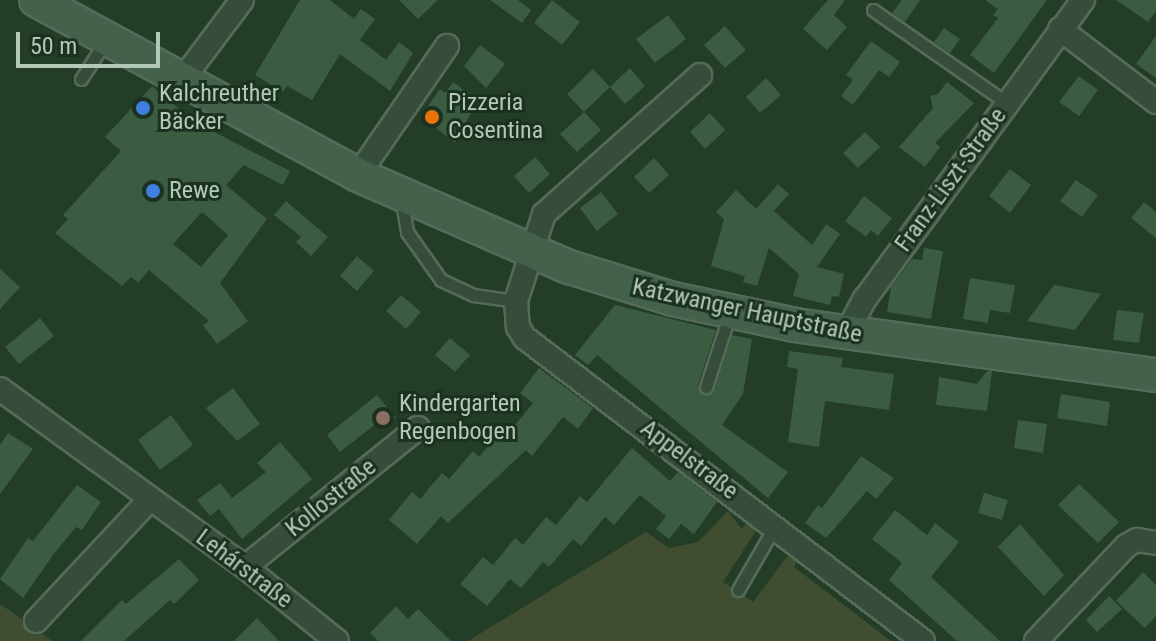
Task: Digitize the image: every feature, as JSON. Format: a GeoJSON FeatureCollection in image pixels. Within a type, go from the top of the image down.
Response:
{"type":"FeatureCollection","features":[{"type":"Feature","properties":{"kind":"main road","name":"Katzwanger Hauptstraße"},"geometry":{"type":"LineString","coordinates":[[36,0],[401,197],[530,253],[643,291],[846,334],[1156,375]]}},
{"type":"Feature","properties":{"kind":"street"},"geometry":{"type":"LineString","coordinates":[[182,80],[242,0]]}},
{"type":"Feature","properties":{"kind":"street","name":"Franz-Liszt-Straße"},"geometry":{"type":"LineString","coordinates":[[846,334],[865,299],[1083,0]]}},
{"type":"Feature","properties":{"kind":"street"},"geometry":{"type":"LineString","coordinates":[[1060,29],[1156,102]]}},
{"type":"Feature","properties":{"kind":"street"},"geometry":{"type":"LineString","coordinates":[[358,175],[447,46]]}},
{"type":"Feature","properties":{"kind":"street"},"geometry":{"type":"LineString","coordinates":[[516,301],[544,214],[700,75]]}},
{"type":"Feature","properties":{"kind":"street","name":"Appelstraße"},"geometry":{"type":"LineString","coordinates":[[516,301],[518,327],[525,338],[923,641]]}},
{"type":"Feature","properties":{"kind":"street","name":"Lehárstraße"},"geometry":{"type":"LineString","coordinates":[[0,389],[245,567],[337,641]]}},
{"type":"Feature","properties":{"kind":"street","name":"Kollostraße"},"geometry":{"type":"LineString","coordinates":[[245,567],[418,428]]}},
{"type":"Feature","properties":{"kind":"street"},"geometry":{"type":"LineString","coordinates":[[36,621],[150,499]]}},
{"type":"Feature","properties":{"kind":"street"},"geometry":{"type":"LineString","coordinates":[[1036,641],[1126,546],[1137,540],[1156,543]]}},
{"type":"Feature","properties":{"kind":"lane"},"geometry":{"type":"LineString","coordinates":[[873,10],[1007,103]]}},
{"type":"Feature","properties":{"kind":"lane"},"geometry":{"type":"LineString","coordinates":[[81,79],[107,39]]}},
{"type":"Feature","properties":{"kind":"lane"},"geometry":{"type":"LineString","coordinates":[[401,197],[407,232],[441,280],[473,295],[516,301]]}},
{"type":"Feature","properties":{"kind":"lane"},"geometry":{"type":"LineString","coordinates":[[706,387],[731,312]]}},
{"type":"Feature","properties":{"kind":"lane"},"geometry":{"type":"LineString","coordinates":[[738,590],[775,526]]}},
{"type":"Feature","properties":{"kind":"green space"},"geometry":{"type":"Polygon","coordinates":[[[728,511],[742,529],[747,521],[759,526],[723,582],[753,602],[791,551],[799,557],[794,567],[891,641],[468,641],[646,532],[669,548],[698,542],[728,511]]]}},
{"type":"Feature","properties":{"kind":"green space"},"geometry":{"type":"Polygon","coordinates":[[[0,604],[36,629],[52,641],[0,641],[0,604]]]}},
{"type":"Feature","properties":{"kind":"building"},"geometry":{"type":"Polygon","coordinates":[[[300,0],[330,0],[354,19],[361,9],[375,19],[360,40],[386,60],[399,42],[413,53],[390,91],[340,54],[312,100],[287,86],[283,92],[255,75],[300,0]]]}},
{"type":"Feature","properties":{"kind":"building"},"geometry":{"type":"Polygon","coordinates":[[[399,0],[438,0],[418,19],[399,0]]]}},
{"type":"Feature","properties":{"kind":"building"},"geometry":{"type":"Polygon","coordinates":[[[490,0],[518,0],[531,10],[522,23],[490,0]]]}},
{"type":"Feature","properties":{"kind":"building"},"geometry":{"type":"Polygon","coordinates":[[[552,0],[580,22],[562,45],[534,23],[552,0]]]}},
{"type":"Feature","properties":{"kind":"building"},"geometry":{"type":"Polygon","coordinates":[[[828,0],[845,0],[834,15],[847,27],[827,50],[803,29],[828,0]]]}},
{"type":"Feature","properties":{"kind":"building"},"geometry":{"type":"Polygon","coordinates":[[[902,0],[920,0],[905,22],[892,13],[902,0]]]}},
{"type":"Feature","properties":{"kind":"building"},"geometry":{"type":"Polygon","coordinates":[[[985,0],[1047,0],[994,73],[970,55],[998,18],[993,15],[998,9],[985,0]]]}},
{"type":"Feature","properties":{"kind":"building"},"geometry":{"type":"Polygon","coordinates":[[[1116,0],[1156,0],[1156,11],[1148,22],[1116,0]]]}},
{"type":"Feature","properties":{"kind":"building"},"geometry":{"type":"Polygon","coordinates":[[[668,15],[686,39],[655,63],[636,39],[668,15]]]}},
{"type":"Feature","properties":{"kind":"building"},"geometry":{"type":"Polygon","coordinates":[[[725,26],[746,50],[725,68],[704,45],[725,26]]]}},
{"type":"Feature","properties":{"kind":"building"},"geometry":{"type":"Polygon","coordinates":[[[944,28],[960,39],[950,53],[934,42],[944,28]]]}},
{"type":"Feature","properties":{"kind":"building"},"geometry":{"type":"Polygon","coordinates":[[[1156,36],[1156,78],[1136,64],[1156,36]]]}},
{"type":"Feature","properties":{"kind":"building"},"geometry":{"type":"Polygon","coordinates":[[[871,41],[900,62],[889,77],[879,70],[853,105],[841,96],[853,80],[846,75],[871,41]]]}},
{"type":"Feature","properties":{"kind":"building"},"geometry":{"type":"Polygon","coordinates":[[[480,45],[505,64],[486,88],[464,66],[480,45]]]}},
{"type":"Feature","properties":{"kind":"building"},"geometry":{"type":"Polygon","coordinates":[[[630,68],[645,86],[625,104],[610,87],[630,68]]]}},
{"type":"Feature","properties":{"kind":"building"},"geometry":{"type":"Polygon","coordinates":[[[593,69],[610,87],[584,112],[567,94],[593,69]]]}},
{"type":"Feature","properties":{"kind":"building"},"geometry":{"type":"Polygon","coordinates":[[[1079,76],[1098,90],[1079,116],[1059,102],[1079,76]]]}},
{"type":"Feature","properties":{"kind":"building"},"geometry":{"type":"Polygon","coordinates":[[[766,78],[781,95],[760,113],[746,97],[766,78]]]}},
{"type":"Feature","properties":{"kind":"building"},"geometry":{"type":"Polygon","coordinates":[[[453,82],[478,100],[455,143],[421,116],[440,89],[445,93],[453,82]]]}},
{"type":"Feature","properties":{"kind":"building"},"geometry":{"type":"Polygon","coordinates":[[[947,82],[974,103],[935,143],[940,147],[925,167],[899,147],[933,108],[930,96],[938,94],[947,82]]]}},
{"type":"Feature","properties":{"kind":"building","name":"Rewe"},"geometry":{"type":"Polygon","coordinates":[[[152,86],[193,121],[290,171],[283,185],[244,165],[226,185],[267,219],[220,283],[248,321],[217,344],[203,325],[209,321],[149,270],[138,283],[131,277],[122,286],[55,233],[68,219],[63,215],[121,151],[105,137],[152,86]],[[202,212],[173,244],[201,267],[228,235],[202,212]]]}},
{"type":"Feature","properties":{"kind":"building"},"geometry":{"type":"Polygon","coordinates":[[[584,112],[601,130],[577,152],[560,134],[584,112]]]}},
{"type":"Feature","properties":{"kind":"building"},"geometry":{"type":"Polygon","coordinates":[[[710,113],[725,130],[705,149],[690,132],[710,113]]]}},
{"type":"Feature","properties":{"kind":"building"},"geometry":{"type":"Polygon","coordinates":[[[865,132],[880,147],[858,168],[843,153],[865,132]]]}},
{"type":"Feature","properties":{"kind":"building"},"geometry":{"type":"Polygon","coordinates":[[[535,157],[550,174],[529,193],[514,176],[535,157]]]}},
{"type":"Feature","properties":{"kind":"building"},"geometry":{"type":"Polygon","coordinates":[[[654,158],[669,175],[649,193],[634,177],[654,158]]]}},
{"type":"Feature","properties":{"kind":"building"},"geometry":{"type":"Polygon","coordinates":[[[1010,169],[1031,185],[1010,213],[989,196],[1010,169]]]}},
{"type":"Feature","properties":{"kind":"building"},"geometry":{"type":"Polygon","coordinates":[[[1076,180],[1098,195],[1082,217],[1060,201],[1076,180]]]}},
{"type":"Feature","properties":{"kind":"building"},"geometry":{"type":"Polygon","coordinates":[[[778,184],[789,194],[774,211],[812,245],[826,224],[840,234],[817,267],[844,274],[839,297],[832,296],[830,305],[793,296],[799,274],[769,248],[757,286],[743,282],[745,276],[711,266],[724,219],[716,212],[736,190],[756,209],[778,184]]]}},
{"type":"Feature","properties":{"kind":"building"},"geometry":{"type":"Polygon","coordinates":[[[601,192],[618,214],[597,231],[580,208],[601,192]]]}},
{"type":"Feature","properties":{"kind":"building"},"geometry":{"type":"Polygon","coordinates":[[[864,196],[892,218],[878,236],[871,230],[866,237],[845,221],[864,196]]]}},
{"type":"Feature","properties":{"kind":"building"},"geometry":{"type":"Polygon","coordinates":[[[286,201],[328,237],[311,256],[296,242],[301,237],[274,215],[286,201]]]}},
{"type":"Feature","properties":{"kind":"building"},"geometry":{"type":"Polygon","coordinates":[[[1144,202],[1156,212],[1156,238],[1131,218],[1144,202]]]}},
{"type":"Feature","properties":{"kind":"building"},"geometry":{"type":"Polygon","coordinates":[[[924,248],[943,251],[931,319],[887,312],[891,287],[912,259],[922,260],[924,248]]]}},
{"type":"Feature","properties":{"kind":"building"},"geometry":{"type":"Polygon","coordinates":[[[357,256],[374,271],[357,291],[340,276],[357,256]]]}},
{"type":"Feature","properties":{"kind":"building"},"geometry":{"type":"Polygon","coordinates":[[[0,269],[20,287],[0,309],[0,269]]]}},
{"type":"Feature","properties":{"kind":"building"},"geometry":{"type":"Polygon","coordinates":[[[970,278],[1015,285],[1010,313],[990,310],[988,323],[963,319],[970,278]]]}},
{"type":"Feature","properties":{"kind":"building"},"geometry":{"type":"Polygon","coordinates":[[[1054,285],[1101,294],[1075,330],[1027,321],[1054,285]]]}},
{"type":"Feature","properties":{"kind":"building"},"geometry":{"type":"Polygon","coordinates":[[[401,295],[421,312],[406,329],[386,311],[401,295]]]}},
{"type":"Feature","properties":{"kind":"building"},"geometry":{"type":"Polygon","coordinates":[[[615,305],[716,330],[698,385],[704,395],[714,390],[732,335],[752,339],[743,394],[722,425],[788,472],[768,498],[597,355],[588,365],[575,355],[615,305]]]}},
{"type":"Feature","properties":{"kind":"building"},"geometry":{"type":"Polygon","coordinates":[[[1117,310],[1144,313],[1139,343],[1113,340],[1117,310]]]}},
{"type":"Feature","properties":{"kind":"building"},"geometry":{"type":"Polygon","coordinates":[[[40,318],[54,336],[19,364],[5,347],[40,318]]]}},
{"type":"Feature","properties":{"kind":"building"},"geometry":{"type":"Polygon","coordinates":[[[450,338],[470,355],[455,372],[435,355],[450,338]]]}},
{"type":"Feature","properties":{"kind":"building"},"geometry":{"type":"Polygon","coordinates":[[[789,351],[843,358],[841,367],[894,374],[889,410],[825,401],[819,447],[788,442],[798,369],[787,367],[789,351]]]}},
{"type":"Feature","properties":{"kind":"building"},"geometry":{"type":"Polygon","coordinates":[[[539,368],[593,408],[578,429],[563,417],[532,456],[526,450],[448,523],[441,516],[417,544],[389,520],[412,492],[420,499],[442,473],[449,479],[473,451],[479,457],[501,430],[507,435],[533,403],[520,393],[539,368]]]}},
{"type":"Feature","properties":{"kind":"building"},"geometry":{"type":"Polygon","coordinates":[[[987,371],[992,371],[987,411],[936,405],[939,377],[977,384],[987,371]]]}},
{"type":"Feature","properties":{"kind":"building"},"geometry":{"type":"Polygon","coordinates":[[[233,388],[260,424],[237,441],[206,408],[233,388]]]}},
{"type":"Feature","properties":{"kind":"building"},"geometry":{"type":"Polygon","coordinates":[[[1061,394],[1110,402],[1107,426],[1057,418],[1061,394]]]}},
{"type":"Feature","properties":{"kind":"building"},"geometry":{"type":"Polygon","coordinates":[[[377,395],[396,418],[382,429],[377,423],[340,452],[327,435],[377,395]]]}},
{"type":"Feature","properties":{"kind":"building"},"geometry":{"type":"Polygon","coordinates":[[[171,415],[193,445],[160,470],[138,440],[171,415]]]}},
{"type":"Feature","properties":{"kind":"building"},"geometry":{"type":"Polygon","coordinates":[[[1018,420],[1047,424],[1043,453],[1014,448],[1018,420]]]}},
{"type":"Feature","properties":{"kind":"building"},"geometry":{"type":"Polygon","coordinates":[[[8,433],[33,449],[0,494],[0,445],[8,433]]]}},
{"type":"Feature","properties":{"kind":"building"},"geometry":{"type":"Polygon","coordinates":[[[280,442],[312,479],[242,539],[219,509],[210,516],[197,500],[220,483],[232,498],[266,472],[257,463],[280,442]]]}},
{"type":"Feature","properties":{"kind":"building"},"geometry":{"type":"Polygon","coordinates":[[[632,448],[670,481],[678,472],[717,502],[694,534],[681,524],[669,539],[656,529],[666,516],[640,495],[614,525],[605,517],[581,546],[573,539],[549,567],[543,562],[521,588],[510,579],[487,606],[460,584],[483,557],[493,565],[515,538],[523,545],[546,517],[556,525],[580,496],[587,502],[632,448]]]}},
{"type":"Feature","properties":{"kind":"building"},"geometry":{"type":"Polygon","coordinates":[[[861,456],[894,478],[876,499],[867,491],[826,538],[805,523],[818,505],[822,508],[861,456]]]}},
{"type":"Feature","properties":{"kind":"building"},"geometry":{"type":"Polygon","coordinates":[[[1079,484],[1119,522],[1098,543],[1058,505],[1079,484]]]}},
{"type":"Feature","properties":{"kind":"building"},"geometry":{"type":"Polygon","coordinates":[[[77,485],[101,502],[82,530],[76,527],[53,555],[23,598],[0,579],[28,538],[33,541],[77,485]]]}},
{"type":"Feature","properties":{"kind":"building"},"geometry":{"type":"Polygon","coordinates":[[[984,493],[1008,500],[1002,520],[978,513],[984,493]]]}},
{"type":"Feature","properties":{"kind":"building"},"geometry":{"type":"Polygon","coordinates":[[[895,510],[927,535],[935,523],[959,542],[931,577],[1000,641],[957,641],[889,580],[902,563],[872,539],[895,510]]]}},
{"type":"Feature","properties":{"kind":"building"},"geometry":{"type":"Polygon","coordinates":[[[1020,524],[1064,575],[1044,596],[998,547],[1020,524]]]}},
{"type":"Feature","properties":{"kind":"building"},"geometry":{"type":"Polygon","coordinates":[[[179,559],[199,580],[174,604],[170,600],[124,641],[81,641],[122,600],[126,604],[179,559]]]}},
{"type":"Feature","properties":{"kind":"building"},"geometry":{"type":"Polygon","coordinates":[[[1143,572],[1156,585],[1156,616],[1145,628],[1116,601],[1143,572]]]}},
{"type":"Feature","properties":{"kind":"building"},"geometry":{"type":"Polygon","coordinates":[[[1109,596],[1122,609],[1097,632],[1086,620],[1109,596]]]}},
{"type":"Feature","properties":{"kind":"building"},"geometry":{"type":"Polygon","coordinates":[[[396,606],[408,619],[418,609],[451,641],[378,641],[370,633],[396,606]]]}},
{"type":"Feature","properties":{"kind":"building"},"geometry":{"type":"Polygon","coordinates":[[[257,618],[279,641],[234,641],[257,618]]]}},
{"type":"Feature","properties":{"kind":"place","name":"Kalchreuther Bäcker"},"geometry":{"type":"Point","coordinates":[143,108]}},
{"type":"Feature","properties":{"kind":"place","name":"Pizzeria Cosentina"},"geometry":{"type":"Point","coordinates":[432,117]}},
{"type":"Feature","properties":{"kind":"place","name":"Rewe"},"geometry":{"type":"Point","coordinates":[153,191]}},
{"type":"Feature","properties":{"kind":"place","name":"Kindergarten Regenbogen"},"geometry":{"type":"Point","coordinates":[383,418]}}]}
